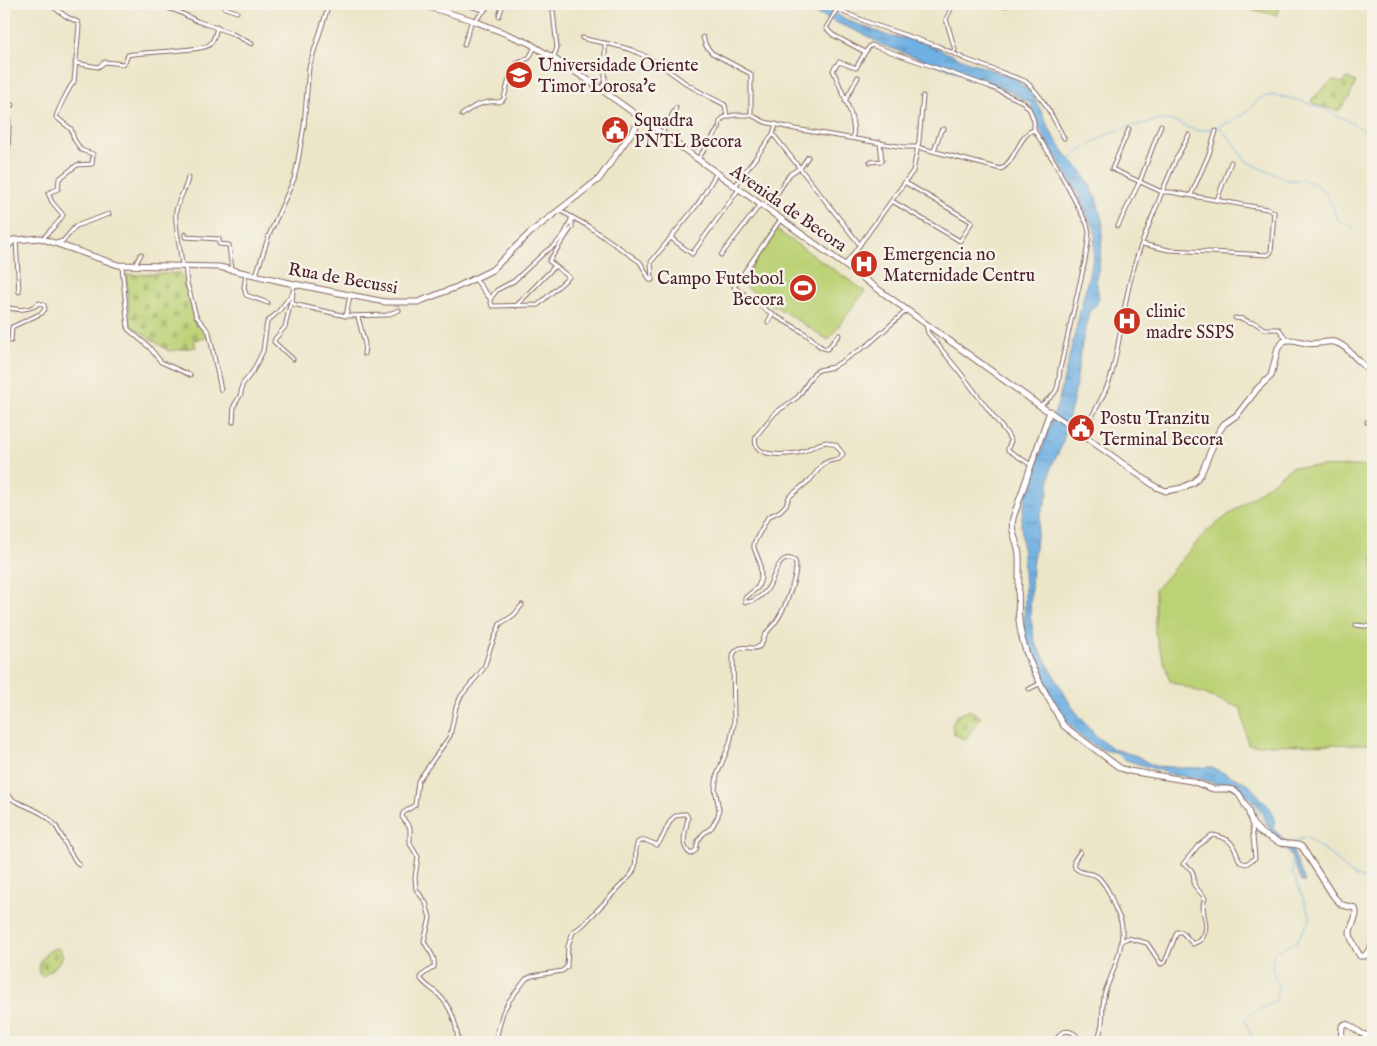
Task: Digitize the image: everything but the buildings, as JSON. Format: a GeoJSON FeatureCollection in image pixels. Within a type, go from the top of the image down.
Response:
{"type":"FeatureCollection","features":[{"type":"Feature","properties":{"kind":"street"},"geometry":{"type":"LineString","coordinates":[[43,239],[48,231],[60,221],[62,215],[48,193],[58,189],[59,179],[77,165],[92,164],[93,154],[81,150],[71,129],[56,117],[70,86],[74,82],[79,23],[66,17],[49,4]]}},
{"type":"Feature","properties":{"kind":"street"},"geometry":{"type":"LineString","coordinates":[[155,4],[216,27],[252,44]]}},
{"type":"Feature","properties":{"kind":"street"},"geometry":{"type":"LineString","coordinates":[[226,4],[225,8],[238,12]]}},
{"type":"Feature","properties":{"kind":"street"},"geometry":{"type":"LineString","coordinates":[[256,275],[269,235],[294,179],[304,126],[309,67],[329,4]]}},
{"type":"Feature","properties":{"kind":"street","name":"Avenida de Becora"},"geometry":{"type":"LineString","coordinates":[[420,4],[473,20],[535,46],[601,89],[716,174],[1156,487],[1169,491],[1186,487],[1194,482],[1201,474],[1218,433],[1224,424],[1237,415],[1258,388],[1271,376],[1278,348],[1287,340]]}},
{"type":"Feature","properties":{"kind":"street"},"geometry":{"type":"LineString","coordinates":[[463,4],[484,10]]}},
{"type":"Feature","properties":{"kind":"street"},"geometry":{"type":"LineString","coordinates":[[464,45],[473,20],[488,8],[489,4]]}},
{"type":"Feature","properties":{"kind":"street"},"geometry":{"type":"LineString","coordinates":[[499,16],[503,4]]}},
{"type":"Feature","properties":{"kind":"street"},"geometry":{"type":"LineString","coordinates":[[830,4],[835,10],[893,32],[938,46],[1025,81],[1032,87],[1048,109],[1064,138]]}},
{"type":"Feature","properties":{"kind":"street"},"geometry":{"type":"LineString","coordinates":[[840,4],[826,28],[829,32],[864,52]]}},
{"type":"Feature","properties":{"kind":"street"},"geometry":{"type":"LineString","coordinates":[[952,53],[955,50],[946,19],[952,7],[956,4]]}},
{"type":"Feature","properties":{"kind":"street"},"geometry":{"type":"LineString","coordinates":[[993,4],[1004,6],[1012,4]]}},
{"type":"Feature","properties":{"kind":"street"},"geometry":{"type":"LineString","coordinates":[[1140,4],[1144,7],[1149,4]]}},
{"type":"Feature","properties":{"kind":"street"},"geometry":{"type":"LineString","coordinates":[[552,11],[557,48],[553,58]]}},
{"type":"Feature","properties":{"kind":"street"},"geometry":{"type":"LineString","coordinates":[[75,63],[98,67],[105,62],[124,64],[128,55],[206,47],[211,43],[216,27]]}},
{"type":"Feature","properties":{"kind":"street"},"geometry":{"type":"LineString","coordinates":[[703,37],[706,46],[712,53],[751,74],[751,115]]}},
{"type":"Feature","properties":{"kind":"street"},"geometry":{"type":"LineString","coordinates":[[582,38],[619,46],[652,60],[689,85],[725,105],[727,116]]}},
{"type":"Feature","properties":{"kind":"street"},"geometry":{"type":"LineString","coordinates":[[601,89],[605,82],[606,43]]}},
{"type":"Feature","properties":{"kind":"street"},"geometry":{"type":"LineString","coordinates":[[853,138],[852,116],[844,101],[833,70],[839,62],[856,68],[864,52],[871,45],[988,86],[1023,102],[1030,110],[1034,121],[1034,130],[1055,163],[1087,224],[1089,232],[1085,261],[1060,369],[1059,386],[1056,394],[1040,406]]}},
{"type":"Feature","properties":{"kind":"street"},"geometry":{"type":"LineString","coordinates":[[462,115],[480,104],[502,102],[511,72],[516,64],[529,58],[535,46]]}},
{"type":"Feature","properties":{"kind":"street"},"geometry":{"type":"LineString","coordinates":[[844,101],[858,77]]}},
{"type":"Feature","properties":{"kind":"street"},"geometry":{"type":"LineString","coordinates":[[845,265],[913,171],[923,96]]}},
{"type":"Feature","properties":{"kind":"street"},"geometry":{"type":"LineString","coordinates":[[4,254],[9,127],[7,110],[12,105]]}},
{"type":"Feature","properties":{"kind":"street"},"geometry":{"type":"LineString","coordinates":[[662,134],[676,108]]}},
{"type":"Feature","properties":{"kind":"street"},"geometry":{"type":"LineString","coordinates":[[698,159],[719,128],[720,122],[727,116],[751,115],[795,130],[904,147],[917,147],[1001,169],[1005,167],[1015,154],[1027,134],[1034,130]]}},
{"type":"Feature","properties":{"kind":"street","name":"Rua de Becussi"},"geometry":{"type":"LineString","coordinates":[[4,241],[43,239],[122,265],[219,267],[294,284],[394,303],[418,302],[440,295],[492,270],[531,232],[599,180],[642,118]]}},
{"type":"Feature","properties":{"kind":"street"},"geometry":{"type":"LineString","coordinates":[[671,238],[692,254],[773,134],[776,124]]}},
{"type":"Feature","properties":{"kind":"street"},"geometry":{"type":"LineString","coordinates":[[1118,226],[1140,181],[1161,125]]}},
{"type":"Feature","properties":{"kind":"street"},"geometry":{"type":"LineString","coordinates":[[934,151],[941,130],[944,129]]}},
{"type":"Feature","properties":{"kind":"street"},"geometry":{"type":"LineString","coordinates":[[1129,130],[1112,168],[1162,192],[1191,195],[1267,209],[1274,212],[1270,255],[1169,250],[1142,244]]}},
{"type":"Feature","properties":{"kind":"street"},"geometry":{"type":"LineString","coordinates":[[1191,195],[1209,154],[1216,131]]}},
{"type":"Feature","properties":{"kind":"street"},"geometry":{"type":"LineString","coordinates":[[773,134],[860,245]]}},
{"type":"Feature","properties":{"kind":"street"},"geometry":{"type":"LineString","coordinates":[[1082,435],[1110,379],[1125,301],[1142,244],[1176,159],[1189,135]]}},
{"type":"Feature","properties":{"kind":"street"},"geometry":{"type":"LineString","coordinates":[[870,162],[882,161],[880,142]]}},
{"type":"Feature","properties":{"kind":"street"},"geometry":{"type":"LineString","coordinates":[[721,255],[762,205],[778,192],[790,174],[799,168],[808,157]]}},
{"type":"Feature","properties":{"kind":"street"},"geometry":{"type":"LineString","coordinates":[[1217,200],[1231,162]]}},
{"type":"Feature","properties":{"kind":"street"},"geometry":{"type":"LineString","coordinates":[[559,210],[640,262],[650,280],[652,280],[651,262],[698,204],[716,174]]}},
{"type":"Feature","properties":{"kind":"street"},"geometry":{"type":"LineString","coordinates":[[188,178],[187,186],[182,193],[176,214],[183,265],[196,316],[209,332],[221,390]]}},
{"type":"Feature","properties":{"kind":"street"},"geometry":{"type":"LineString","coordinates":[[892,201],[960,241],[972,222],[906,183]]}},
{"type":"Feature","properties":{"kind":"street"},"geometry":{"type":"LineString","coordinates":[[55,243],[63,241],[76,226],[108,214]]}},
{"type":"Feature","properties":{"kind":"street"},"geometry":{"type":"LineString","coordinates":[[490,297],[488,296],[476,279],[490,297],[492,306],[516,306],[538,305],[569,277],[549,261],[572,227],[572,217]]}},
{"type":"Feature","properties":{"kind":"street"},"geometry":{"type":"LineString","coordinates":[[490,297],[497,290],[514,281],[555,245],[565,233],[572,217]]}},
{"type":"Feature","properties":{"kind":"street"},"geometry":{"type":"LineString","coordinates":[[781,219],[734,287],[772,314],[811,338],[818,346],[828,350],[839,335]]}},
{"type":"Feature","properties":{"kind":"street"},"geometry":{"type":"LineString","coordinates":[[185,234],[185,237],[219,239],[219,244],[229,245],[232,270]]}},
{"type":"Feature","properties":{"kind":"street"},"geometry":{"type":"LineString","coordinates":[[4,250],[15,240]]}},
{"type":"Feature","properties":{"kind":"street"},"geometry":{"type":"LineString","coordinates":[[15,240],[19,292]]}},
{"type":"Feature","properties":{"kind":"street"},"geometry":{"type":"LineString","coordinates":[[135,265],[141,254]]}},
{"type":"Feature","properties":{"kind":"street"},"geometry":{"type":"LineString","coordinates":[[122,265],[128,329],[149,347],[161,362],[190,375]]}},
{"type":"Feature","properties":{"kind":"street"},"geometry":{"type":"LineString","coordinates":[[516,306],[556,266]]}},
{"type":"Feature","properties":{"kind":"street"},"geometry":{"type":"LineString","coordinates":[[246,274],[244,287],[246,295],[268,303]]}},
{"type":"Feature","properties":{"kind":"street"},"geometry":{"type":"LineString","coordinates":[[293,359],[274,342],[285,326],[294,284]]}},
{"type":"Feature","properties":{"kind":"street"},"geometry":{"type":"LineString","coordinates":[[233,422],[234,406],[241,394],[242,384],[253,372],[263,350],[268,322],[292,294]]}},
{"type":"Feature","properties":{"kind":"street"},"geometry":{"type":"LineString","coordinates":[[346,316],[350,295]]}},
{"type":"Feature","properties":{"kind":"street"},"geometry":{"type":"LineString","coordinates":[[292,300],[295,305],[346,316],[390,315],[399,310]]}},
{"type":"Feature","properties":{"kind":"street"},"geometry":{"type":"LineString","coordinates":[[4,306],[8,308],[30,309],[39,303],[44,305],[45,309],[42,314],[12,327],[11,341]]}},
{"type":"Feature","properties":{"kind":"street"},"geometry":{"type":"LineString","coordinates":[[495,1042],[506,1006],[526,979],[568,968],[568,946],[573,932],[631,875],[636,865],[635,849],[638,842],[645,840],[657,845],[661,841],[671,818],[679,814],[686,814],[688,818],[685,831],[685,850],[691,854],[696,850],[702,834],[715,823],[719,812],[716,794],[717,775],[730,743],[734,724],[733,655],[734,652],[744,646],[755,648],[761,645],[765,635],[778,619],[797,570],[795,561],[790,558],[785,559],[778,567],[768,588],[753,600],[745,602],[745,598],[758,587],[761,578],[760,563],[754,543],[768,518],[786,505],[789,497],[794,492],[810,480],[823,464],[829,460],[839,459],[843,454],[836,445],[827,442],[797,453],[760,452],[755,441],[756,436],[775,413],[798,397],[814,373],[833,367],[869,344],[908,310]]}},
{"type":"Feature","properties":{"kind":"street"},"geometry":{"type":"LineString","coordinates":[[768,322],[772,314]]}},
{"type":"Feature","properties":{"kind":"street"},"geometry":{"type":"LineString","coordinates":[[358,316],[365,344],[364,354]]}},
{"type":"Feature","properties":{"kind":"street"},"geometry":{"type":"LineString","coordinates":[[1235,318],[1255,323],[1264,329],[1279,329],[1287,340],[1338,344],[1350,352],[1359,363],[1373,372]]}},
{"type":"Feature","properties":{"kind":"street"},"geometry":{"type":"LineString","coordinates":[[926,324],[928,333],[959,370],[1007,434],[1011,441],[1008,450],[1031,465]]}},
{"type":"Feature","properties":{"kind":"street"},"geometry":{"type":"LineString","coordinates":[[1051,413],[1013,518],[1012,529],[1019,555],[1019,620],[1025,648],[1064,726],[1120,768],[1191,781],[1213,790],[1227,789],[1239,794],[1252,821],[1261,833],[1280,843],[1302,847],[1334,897],[1342,905],[1355,908],[1356,914],[1350,935],[1360,956],[1365,956],[1373,944]]}},
{"type":"Feature","properties":{"kind":"street"},"geometry":{"type":"LineString","coordinates":[[1367,422],[1373,425]]}},
{"type":"Feature","properties":{"kind":"street"},"geometry":{"type":"LineString","coordinates":[[458,1042],[456,1028],[447,1006],[439,995],[421,979],[421,976],[434,967],[435,964],[432,952],[424,942],[430,918],[426,903],[416,889],[415,877],[418,857],[410,844],[410,828],[402,816],[403,813],[415,805],[418,781],[450,736],[458,702],[468,686],[484,668],[499,625],[514,615],[522,604]]}},
{"type":"Feature","properties":{"kind":"street"},"geometry":{"type":"LineString","coordinates":[[1356,625],[1373,627]]}},
{"type":"Feature","properties":{"kind":"street"},"geometry":{"type":"LineString","coordinates":[[1029,689],[1041,683]]}},
{"type":"Feature","properties":{"kind":"street"},"geometry":{"type":"LineString","coordinates":[[4,792],[16,802],[34,809],[51,820],[64,840],[72,858],[79,865]]}},
{"type":"Feature","properties":{"kind":"street"},"geometry":{"type":"LineString","coordinates":[[1121,941],[1128,938],[1147,943],[1161,964],[1165,962],[1177,932],[1182,932],[1193,944],[1201,940],[1206,925],[1202,906],[1205,898],[1194,885],[1194,872],[1183,864],[1198,846],[1212,835],[1231,841],[1240,862],[1246,864],[1251,861],[1255,858],[1252,821]]}},
{"type":"Feature","properties":{"kind":"street"},"geometry":{"type":"LineString","coordinates":[[1080,852],[1074,861],[1075,868],[1084,874],[1098,876],[1109,890],[1121,921],[1121,941],[1111,979],[1106,990],[1102,1026],[1097,1042]]}},
{"type":"Feature","properties":{"kind":"street"},"geometry":{"type":"LineString","coordinates":[[1341,1042],[1342,1026],[1344,1024],[1351,1025],[1361,1034],[1370,1036],[1373,1034]]}},
{"type":"Feature","properties":{"kind":"street"},"geometry":{"type":"LineString","coordinates":[[1056,1042],[1060,1034],[1066,1031],[1076,1035],[1077,1042]]}},
{"type":"Feature","properties":{"kind":"green space"},"geometry":{"type":"Polygon","coordinates":[[[1226,4],[1282,4],[1277,15],[1226,4]]]}},
{"type":"Feature","properties":{"kind":"green space"},"geometry":{"type":"Polygon","coordinates":[[[1347,78],[1356,82],[1349,98],[1338,111],[1315,105],[1311,100],[1332,80],[1341,83],[1347,78]]]}},
{"type":"Feature","properties":{"kind":"green space","name":"Campo Futebool Becora"},"geometry":{"type":"Polygon","coordinates":[[[775,229],[865,291],[828,340],[741,284],[775,229]]]}},
{"type":"Feature","properties":{"kind":"green space"},"geometry":{"type":"Polygon","coordinates":[[[181,273],[196,324],[205,333],[206,338],[194,340],[196,347],[169,351],[130,325],[126,275],[181,273]]]}},
{"type":"Feature","properties":{"kind":"green space"},"geometry":{"type":"Polygon","coordinates":[[[1373,466],[1373,744],[1248,745],[1241,708],[1170,681],[1155,633],[1155,590],[1207,531],[1292,467],[1373,466]]]}},
{"type":"Feature","properties":{"kind":"green space"},"geometry":{"type":"Polygon","coordinates":[[[970,710],[981,717],[965,740],[954,734],[952,725],[956,716],[970,710]]]}},
{"type":"Feature","properties":{"kind":"green space"},"geometry":{"type":"Polygon","coordinates":[[[55,948],[60,949],[63,956],[57,965],[43,976],[39,974],[39,965],[42,958],[55,948]]]}},
{"type":"Feature","properties":{"kind":"water"},"geometry":{"type":"Polygon","coordinates":[[[794,4],[815,4],[854,23],[892,37],[907,38],[927,44],[1014,78],[1032,93],[1052,134],[1067,156],[1081,170],[1096,197],[1103,225],[1100,261],[1096,279],[1099,299],[1089,312],[1074,397],[1062,445],[1051,467],[1048,494],[1040,517],[1032,566],[1030,615],[1035,642],[1072,707],[1097,737],[1114,749],[1137,756],[1154,766],[1210,767],[1247,783],[1271,809],[1275,819],[1273,828],[1291,847],[1305,882],[1301,882],[1294,862],[1286,849],[1274,839],[1264,815],[1256,803],[1241,791],[1202,779],[1173,775],[1126,760],[1115,752],[1093,745],[1078,734],[1065,719],[1041,679],[1024,641],[1025,588],[1021,523],[1026,494],[1058,403],[1094,254],[1095,231],[1075,189],[1037,125],[1030,103],[1002,88],[882,45],[867,36],[794,4]]]}},
{"type":"Feature","properties":{"kind":"waterway"},"geometry":{"type":"LineString","coordinates":[[1069,160],[1096,141],[1125,128],[1166,120],[1195,130],[1206,130],[1233,120],[1243,114],[1259,99],[1271,96],[1285,97],[1319,107],[1364,130],[1373,137]]}},
{"type":"Feature","properties":{"kind":"waterway"},"geometry":{"type":"LineString","coordinates":[[1219,127],[1234,143],[1245,160],[1288,180],[1304,180],[1317,185],[1326,193],[1338,220],[1354,228]]}},
{"type":"Feature","properties":{"kind":"waterway"},"geometry":{"type":"LineString","coordinates":[[1250,798],[1268,827]]}},
{"type":"Feature","properties":{"kind":"waterway"},"geometry":{"type":"LineString","coordinates":[[1292,842],[1306,837],[1333,857],[1354,876],[1373,880]]}},
{"type":"Feature","properties":{"kind":"waterway"},"geometry":{"type":"LineString","coordinates":[[1254,1042],[1245,1020],[1254,1012],[1276,1001],[1278,985],[1272,967],[1274,952],[1296,942],[1311,918],[1293,874],[1292,859]]}},
{"type":"Feature","properties":{"kind":"place","name":"Universidade Oriente Timor Lorosa'e"},"geometry":{"type":"Point","coordinates":[519,75]}},
{"type":"Feature","properties":{"kind":"place","name":"Squadra PNTL Becora"},"geometry":{"type":"Point","coordinates":[615,130]}},
{"type":"Feature","properties":{"kind":"place","name":"Emergencia no Maternidade Centru"},"geometry":{"type":"Point","coordinates":[864,264]}},
{"type":"Feature","properties":{"kind":"place","name":"Campo Futebool Becora"},"geometry":{"type":"Point","coordinates":[803,288]}},
{"type":"Feature","properties":{"kind":"place","name":"clinic madre SSPS"},"geometry":{"type":"Point","coordinates":[1127,321]}},
{"type":"Feature","properties":{"kind":"place","name":"Postu Tranzitu Terminal Becora"},"geometry":{"type":"Point","coordinates":[1081,428]}}]}
